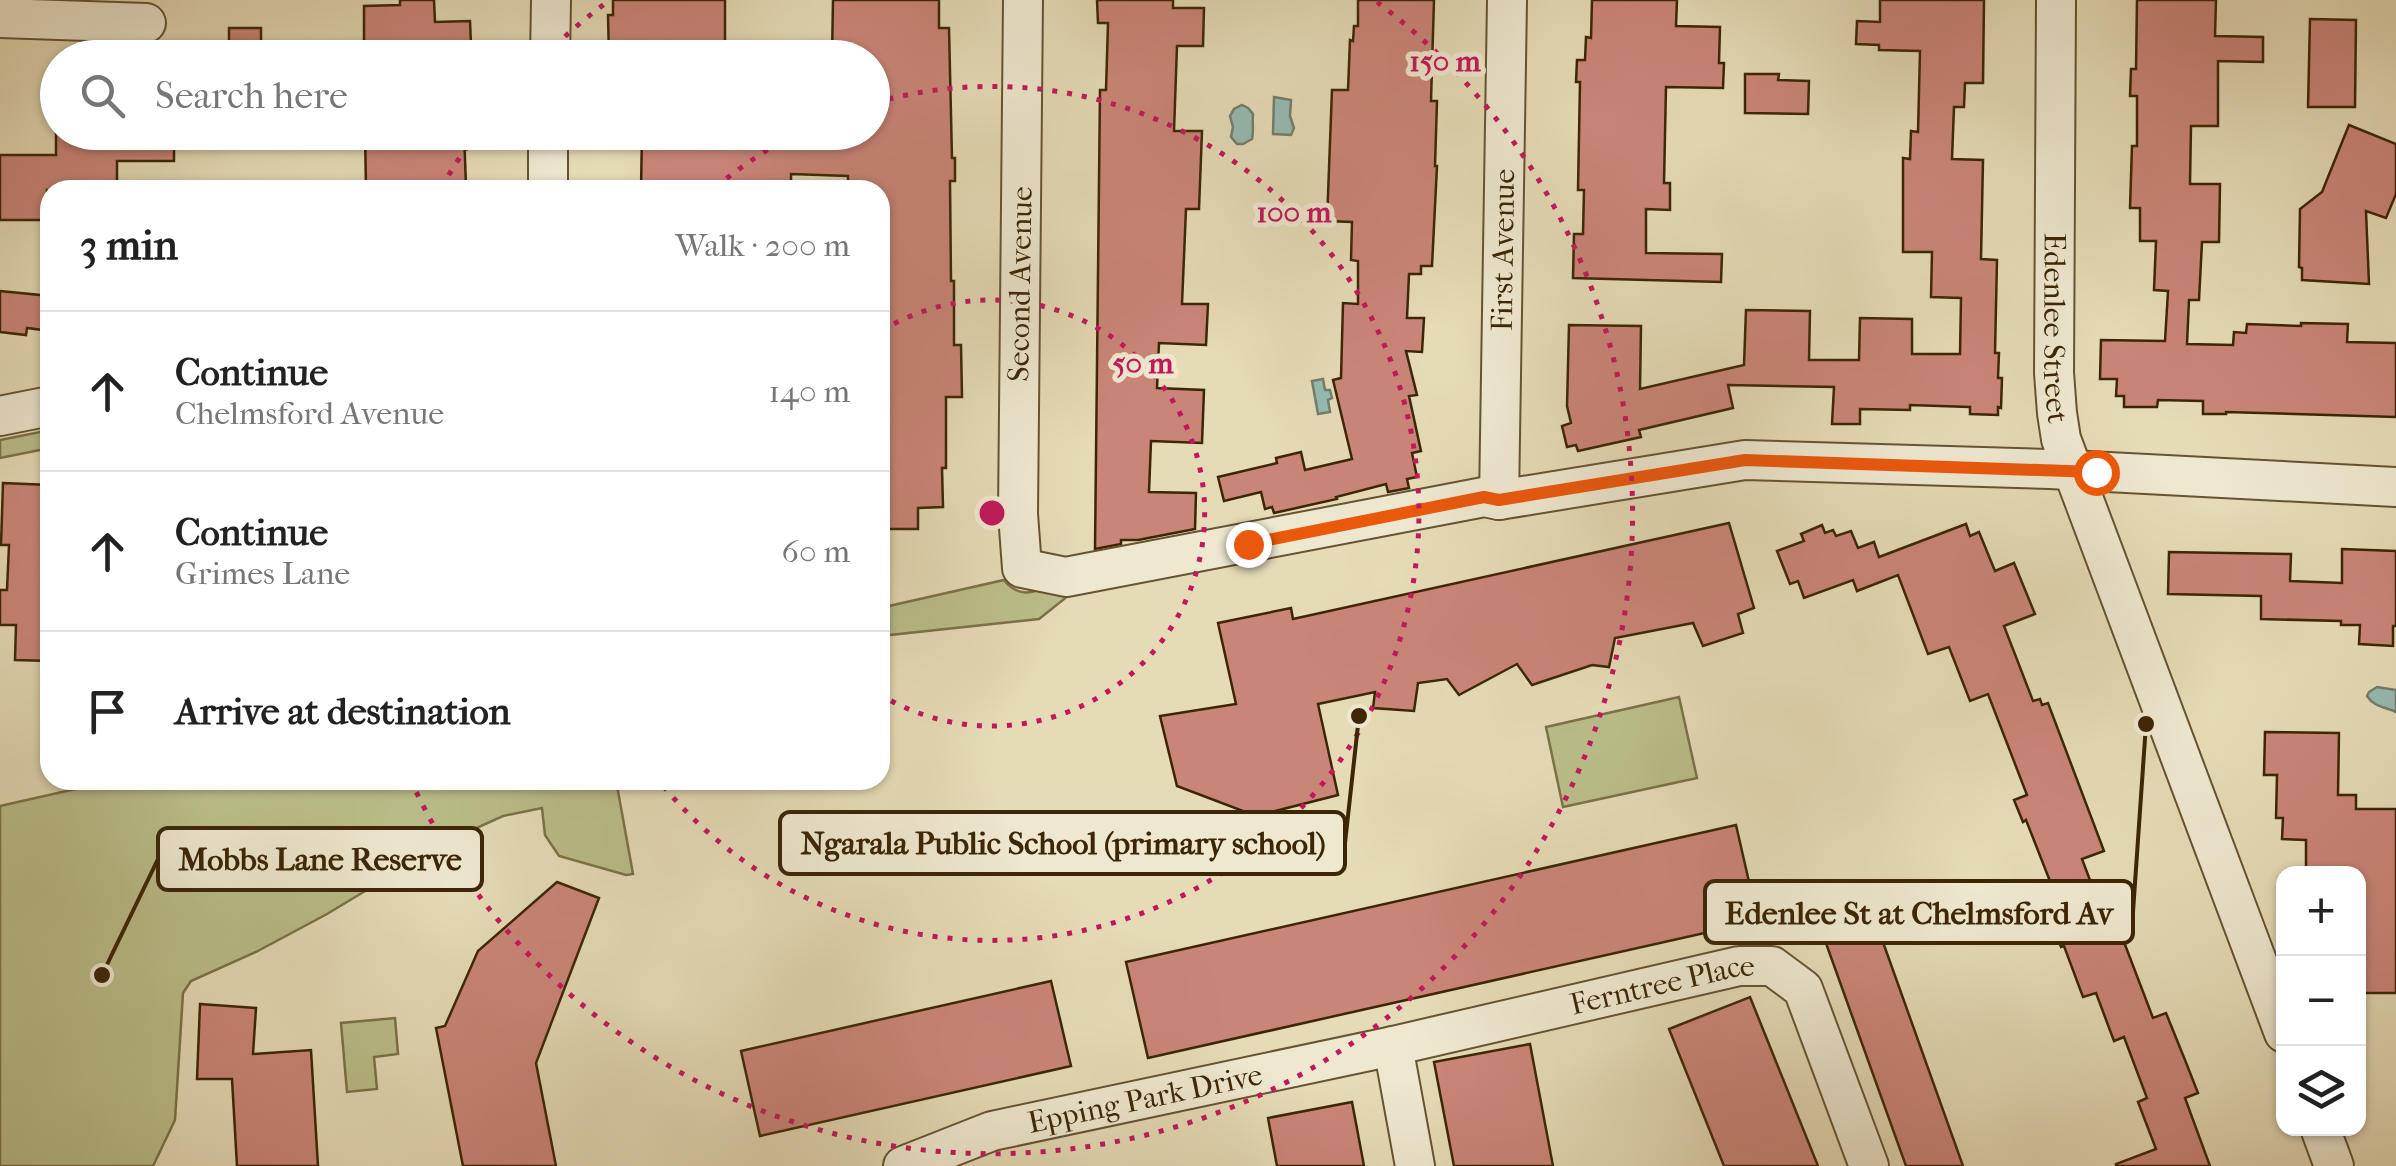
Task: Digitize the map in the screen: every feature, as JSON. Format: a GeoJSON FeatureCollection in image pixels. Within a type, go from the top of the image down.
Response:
{"type":"FeatureCollection","features":[{"type":"Feature","properties":{"kind":"street"},"geometry":{"type":"LineString","coordinates":[[550,0],[550,40]]}},
{"type":"Feature","properties":{"kind":"street","name":"Second Avenue"},"geometry":{"type":"LineString","coordinates":[[1023,0],[1018,514],[1022,568],[1066,578],[1484,497],[1499,500]]}},
{"type":"Feature","properties":{"kind":"street","name":"First Avenue"},"geometry":{"type":"LineString","coordinates":[[1499,500],[1506,0]]}},
{"type":"Feature","properties":{"kind":"street","name":"Edenlee Street"},"geometry":{"type":"LineString","coordinates":[[2056,0],[2054,372],[2059,430],[2276,1012]]}},
{"type":"Feature","properties":{"kind":"street"},"geometry":{"type":"LineString","coordinates":[[0,18],[146,23]]}},
{"type":"Feature","properties":{"kind":"street"},"geometry":{"type":"LineString","coordinates":[[548,150],[548,180]]}},
{"type":"Feature","properties":{"kind":"street"},"geometry":{"type":"LineString","coordinates":[[0,416],[40,408]]}},
{"type":"Feature","properties":{"kind":"street"},"geometry":{"type":"LineString","coordinates":[[1499,500],[1745,460],[2396,487]]}},
{"type":"Feature","properties":{"kind":"street","name":"Ferntree Place"},"geometry":{"type":"LineString","coordinates":[[1393,1046],[1739,966],[1772,966],[1803,988],[1869,1166]]}},
{"type":"Feature","properties":{"kind":"street"},"geometry":{"type":"LineString","coordinates":[[1393,1046],[1415,1166]]}},
{"type":"Feature","properties":{"kind":"street","name":"Epping Park Drive"},"geometry":{"type":"LineString","coordinates":[[903,1166],[992,1131],[1393,1046]]}},
{"type":"Feature","properties":{"kind":"street"},"geometry":{"type":"LineString","coordinates":[[2323,1136],[2334,1166]]}},
{"type":"Feature","properties":{"kind":"green space"},"geometry":{"type":"Polygon","coordinates":[[[40,432],[40,450],[0,458],[0,440],[40,432]]]}},
{"type":"Feature","properties":{"kind":"green space"},"geometry":{"type":"Polygon","coordinates":[[[1004,580],[1020,592],[1040,589],[1045,582],[1068,596],[1039,619],[890,635],[890,606],[1004,580]]]}},
{"type":"Feature","properties":{"kind":"green space"},"geometry":{"type":"Polygon","coordinates":[[[1679,697],[1697,778],[1563,807],[1546,727],[1679,697]]]}},
{"type":"Feature","properties":{"kind":"green space"},"geometry":{"type":"Polygon","coordinates":[[[71,790],[618,790],[633,874],[559,856],[545,835],[542,808],[503,816],[450,840],[327,914],[191,981],[183,993],[175,1120],[153,1166],[0,1166],[0,806],[71,790]]]}},
{"type":"Feature","properties":{"kind":"green space"},"geometry":{"type":"Polygon","coordinates":[[[395,1018],[398,1054],[374,1057],[377,1089],[347,1092],[341,1023],[395,1018]]]}},
{"type":"Feature","properties":{"kind":"water"},"geometry":{"type":"Polygon","coordinates":[[[1274,97],[1291,100],[1291,135],[1273,134],[1274,97]]]}},
{"type":"Feature","properties":{"kind":"water"},"geometry":{"type":"Polygon","coordinates":[[[1242,105],[1253,114],[1253,136],[1237,144],[1231,137],[1230,116],[1242,105]]]}},
{"type":"Feature","properties":{"kind":"water"},"geometry":{"type":"Polygon","coordinates":[[[1323,379],[1332,398],[1328,400],[1330,412],[1318,414],[1312,381],[1323,379]]]}},
{"type":"Feature","properties":{"kind":"water"},"geometry":{"type":"Polygon","coordinates":[[[2377,687],[2396,690],[2396,712],[2370,700],[2369,692],[2377,687]]]}},
{"type":"Feature","properties":{"kind":"building"},"geometry":{"type":"Polygon","coordinates":[[[400,0],[434,0],[435,22],[470,21],[471,40],[364,40],[364,6],[400,5],[400,0]]]}},
{"type":"Feature","properties":{"kind":"building"},"geometry":{"type":"Polygon","coordinates":[[[613,0],[725,0],[725,40],[609,40],[608,15],[613,15],[613,0]]]}},
{"type":"Feature","properties":{"kind":"building"},"geometry":{"type":"Polygon","coordinates":[[[833,0],[939,0],[939,28],[949,28],[955,158],[955,181],[950,181],[951,281],[954,345],[961,345],[962,397],[946,397],[943,507],[918,508],[918,529],[890,529],[890,180],[791,174],[791,180],[641,180],[642,150],[890,150],[890,40],[832,40],[833,0]]]}},
{"type":"Feature","properties":{"kind":"building"},"geometry":{"type":"Polygon","coordinates":[[[1097,0],[1173,0],[1173,8],[1204,8],[1203,46],[1177,46],[1174,131],[1202,131],[1199,209],[1186,209],[1182,304],[1208,304],[1206,345],[1159,343],[1157,388],[1204,390],[1202,443],[1151,441],[1149,492],[1196,493],[1195,529],[1121,540],[1121,544],[1095,549],[1100,90],[1106,90],[1108,23],[1098,23],[1097,0]]]}},
{"type":"Feature","properties":{"kind":"building"},"geometry":{"type":"Polygon","coordinates":[[[1358,0],[1434,0],[1431,101],[1437,101],[1437,166],[1432,266],[1421,266],[1421,274],[1409,274],[1407,318],[1424,318],[1422,352],[1406,351],[1417,395],[1409,396],[1421,451],[1412,453],[1417,477],[1407,479],[1409,488],[1388,492],[1386,484],[1274,513],[1272,507],[1265,509],[1261,492],[1224,501],[1218,477],[1277,463],[1276,458],[1301,452],[1305,470],[1352,459],[1333,380],[1341,378],[1343,303],[1358,304],[1358,261],[1351,260],[1352,222],[1327,221],[1332,90],[1348,90],[1350,40],[1353,41],[1354,26],[1358,26],[1358,0]]]}},
{"type":"Feature","properties":{"kind":"building"},"geometry":{"type":"Polygon","coordinates":[[[1592,0],[1677,0],[1676,26],[1720,27],[1723,88],[1666,87],[1664,183],[1670,183],[1670,210],[1646,209],[1646,253],[1722,254],[1721,282],[1573,278],[1574,234],[1583,234],[1584,190],[1578,190],[1577,60],[1585,60],[1586,37],[1591,38],[1592,0]]]}},
{"type":"Feature","properties":{"kind":"building"},"geometry":{"type":"Polygon","coordinates":[[[1880,0],[1984,0],[1983,83],[1965,83],[1964,107],[1954,107],[1952,159],[1983,160],[1981,259],[1997,260],[1995,353],[1999,353],[1998,378],[2002,378],[1998,415],[1970,414],[1970,407],[1910,405],[1910,410],[1860,409],[1860,424],[1832,424],[1834,387],[1728,385],[1733,408],[1639,430],[1641,437],[1578,451],[1576,445],[1567,447],[1562,426],[1571,423],[1567,406],[1569,325],[1641,326],[1640,389],[1744,365],[1746,310],[1810,311],[1809,360],[1859,360],[1860,318],[1912,319],[1912,354],[1960,354],[1961,298],[1931,297],[1932,252],[1903,252],[1903,158],[1910,159],[1911,131],[1918,132],[1920,51],[1879,50],[1879,45],[1856,44],[1857,21],[1880,22],[1880,0]]]}},
{"type":"Feature","properties":{"kind":"building"},"geometry":{"type":"Polygon","coordinates":[[[2137,0],[2216,0],[2215,36],[2263,37],[2263,62],[2218,61],[2218,126],[2191,126],[2190,184],[2220,184],[2219,242],[2202,242],[2199,300],[2189,300],[2187,344],[2233,345],[2234,332],[2246,333],[2247,324],[2348,324],[2347,342],[2396,343],[2396,417],[2203,414],[2203,401],[2158,400],[2157,407],[2124,407],[2124,396],[2116,396],[2117,379],[2100,379],[2101,340],[2165,341],[2168,291],[2154,290],[2156,241],[2140,241],[2140,208],[2130,208],[2132,146],[2137,146],[2137,96],[2130,96],[2131,69],[2136,69],[2137,0]]]}},
{"type":"Feature","properties":{"kind":"building"},"geometry":{"type":"Polygon","coordinates":[[[2310,19],[2356,20],[2355,107],[2308,107],[2310,19]]]}},
{"type":"Feature","properties":{"kind":"building"},"geometry":{"type":"Polygon","coordinates":[[[229,28],[261,28],[261,40],[229,40],[229,28]]]}},
{"type":"Feature","properties":{"kind":"building"},"geometry":{"type":"Polygon","coordinates":[[[1745,74],[1779,74],[1778,80],[1809,81],[1808,114],[1745,113],[1745,74]]]}},
{"type":"Feature","properties":{"kind":"building"},"geometry":{"type":"Polygon","coordinates":[[[2349,125],[2396,144],[2396,194],[2386,218],[2366,211],[2369,284],[2302,280],[2300,209],[2322,192],[2349,125]]]}},
{"type":"Feature","properties":{"kind":"building"},"geometry":{"type":"Polygon","coordinates":[[[56,150],[174,150],[174,161],[117,161],[117,180],[40,180],[40,220],[0,220],[0,155],[56,155],[56,150]]]}},
{"type":"Feature","properties":{"kind":"building"},"geometry":{"type":"Polygon","coordinates":[[[365,150],[465,150],[466,180],[366,180],[365,150]]]}},
{"type":"Feature","properties":{"kind":"building"},"geometry":{"type":"Polygon","coordinates":[[[0,291],[40,295],[40,330],[27,328],[26,335],[0,332],[0,291]]]}},
{"type":"Feature","properties":{"kind":"building"},"geometry":{"type":"Polygon","coordinates":[[[3,483],[40,485],[40,661],[15,660],[16,625],[0,625],[0,590],[7,590],[9,545],[1,545],[3,483]]]}},
{"type":"Feature","properties":{"kind":"building"},"geometry":{"type":"Polygon","coordinates":[[[1729,523],[1754,608],[1738,614],[1743,633],[1703,646],[1693,623],[1615,638],[1609,667],[1592,665],[1532,685],[1517,664],[1459,695],[1447,679],[1418,683],[1414,711],[1373,708],[1375,692],[1318,704],[1338,795],[1256,816],[1177,786],[1160,716],[1236,704],[1218,623],[1291,608],[1293,619],[1729,523]]]}},
{"type":"Feature","properties":{"kind":"building"},"geometry":{"type":"Polygon","coordinates":[[[1966,524],[1970,536],[1979,532],[1995,571],[2014,563],[2035,614],[2004,626],[2033,701],[2048,703],[2104,851],[2082,859],[2102,912],[2111,908],[2153,1018],[2166,1013],[2198,1093],[2185,1098],[2210,1166],[2116,1166],[2156,1149],[2138,1102],[2147,1098],[2124,1037],[2114,1041],[2096,993],[2083,997],[2044,904],[2057,899],[2026,820],[2023,822],[2014,800],[2027,795],[1988,694],[1970,701],[1949,647],[1928,654],[1898,575],[1857,591],[1853,580],[1804,598],[1798,581],[1790,584],[1777,551],[1804,541],[1801,534],[1822,525],[1825,533],[1833,530],[1836,536],[1851,531],[1858,548],[1874,542],[1879,557],[1966,524]]]}},
{"type":"Feature","properties":{"kind":"building"},"geometry":{"type":"Polygon","coordinates":[[[2342,549],[2396,551],[2393,646],[2359,644],[2360,625],[2341,625],[2341,621],[2261,619],[2261,596],[2168,594],[2169,552],[2291,554],[2290,581],[2342,583],[2342,549]]]}},
{"type":"Feature","properties":{"kind":"building"},"geometry":{"type":"Polygon","coordinates":[[[2265,732],[2339,733],[2338,795],[2356,795],[2356,809],[2396,809],[2396,993],[2366,993],[2366,866],[2306,866],[2306,840],[2282,839],[2283,818],[2276,818],[2277,775],[2264,775],[2265,732]]]}},
{"type":"Feature","properties":{"kind":"building"},"geometry":{"type":"Polygon","coordinates":[[[1736,825],[1758,921],[1148,1058],[1126,962],[1736,825]]]}},
{"type":"Feature","properties":{"kind":"building"},"geometry":{"type":"Polygon","coordinates":[[[557,882],[599,898],[536,1063],[556,1166],[463,1166],[436,1028],[445,1026],[478,951],[557,882]]]}},
{"type":"Feature","properties":{"kind":"building"},"geometry":{"type":"Polygon","coordinates":[[[1869,903],[1963,1166],[1906,1166],[1818,921],[1869,903]]]}},
{"type":"Feature","properties":{"kind":"building"},"geometry":{"type":"Polygon","coordinates":[[[1051,981],[1071,1066],[760,1136],[741,1051],[1051,981]]]}},
{"type":"Feature","properties":{"kind":"building"},"geometry":{"type":"Polygon","coordinates":[[[1750,997],[1818,1166],[1724,1166],[1669,1029],[1750,997]]]}},
{"type":"Feature","properties":{"kind":"building"},"geometry":{"type":"Polygon","coordinates":[[[200,1004],[256,1008],[253,1054],[311,1050],[318,1166],[237,1166],[232,1079],[197,1079],[200,1004]]]}},
{"type":"Feature","properties":{"kind":"building"},"geometry":{"type":"Polygon","coordinates":[[[1530,1044],[1553,1166],[1454,1166],[1434,1062],[1530,1044]]]}},
{"type":"Feature","properties":{"kind":"building"},"geometry":{"type":"Polygon","coordinates":[[[1352,1102],[1364,1166],[1277,1166],[1268,1118],[1352,1102]]]}},
{"type":"Feature","properties":{"kind":"place","name":"Ngarala Public School (primary school)"},"geometry":{"type":"Point","coordinates":[1359,716]}},
{"type":"Feature","properties":{"kind":"place","name":"Edenlee St at Chelmsford Av"},"geometry":{"type":"Point","coordinates":[2146,724]}},
{"type":"Feature","properties":{"kind":"place","name":"Mobbs Lane Reserve"},"geometry":{"type":"Point","coordinates":[102,975]}},
{"type":"Feature","properties":{"kind":"route"},"geometry":{"type":"LineString","coordinates":[[1248,544],[1484,497],[1499,500],[1745,460],[2096,472]]}}]}
